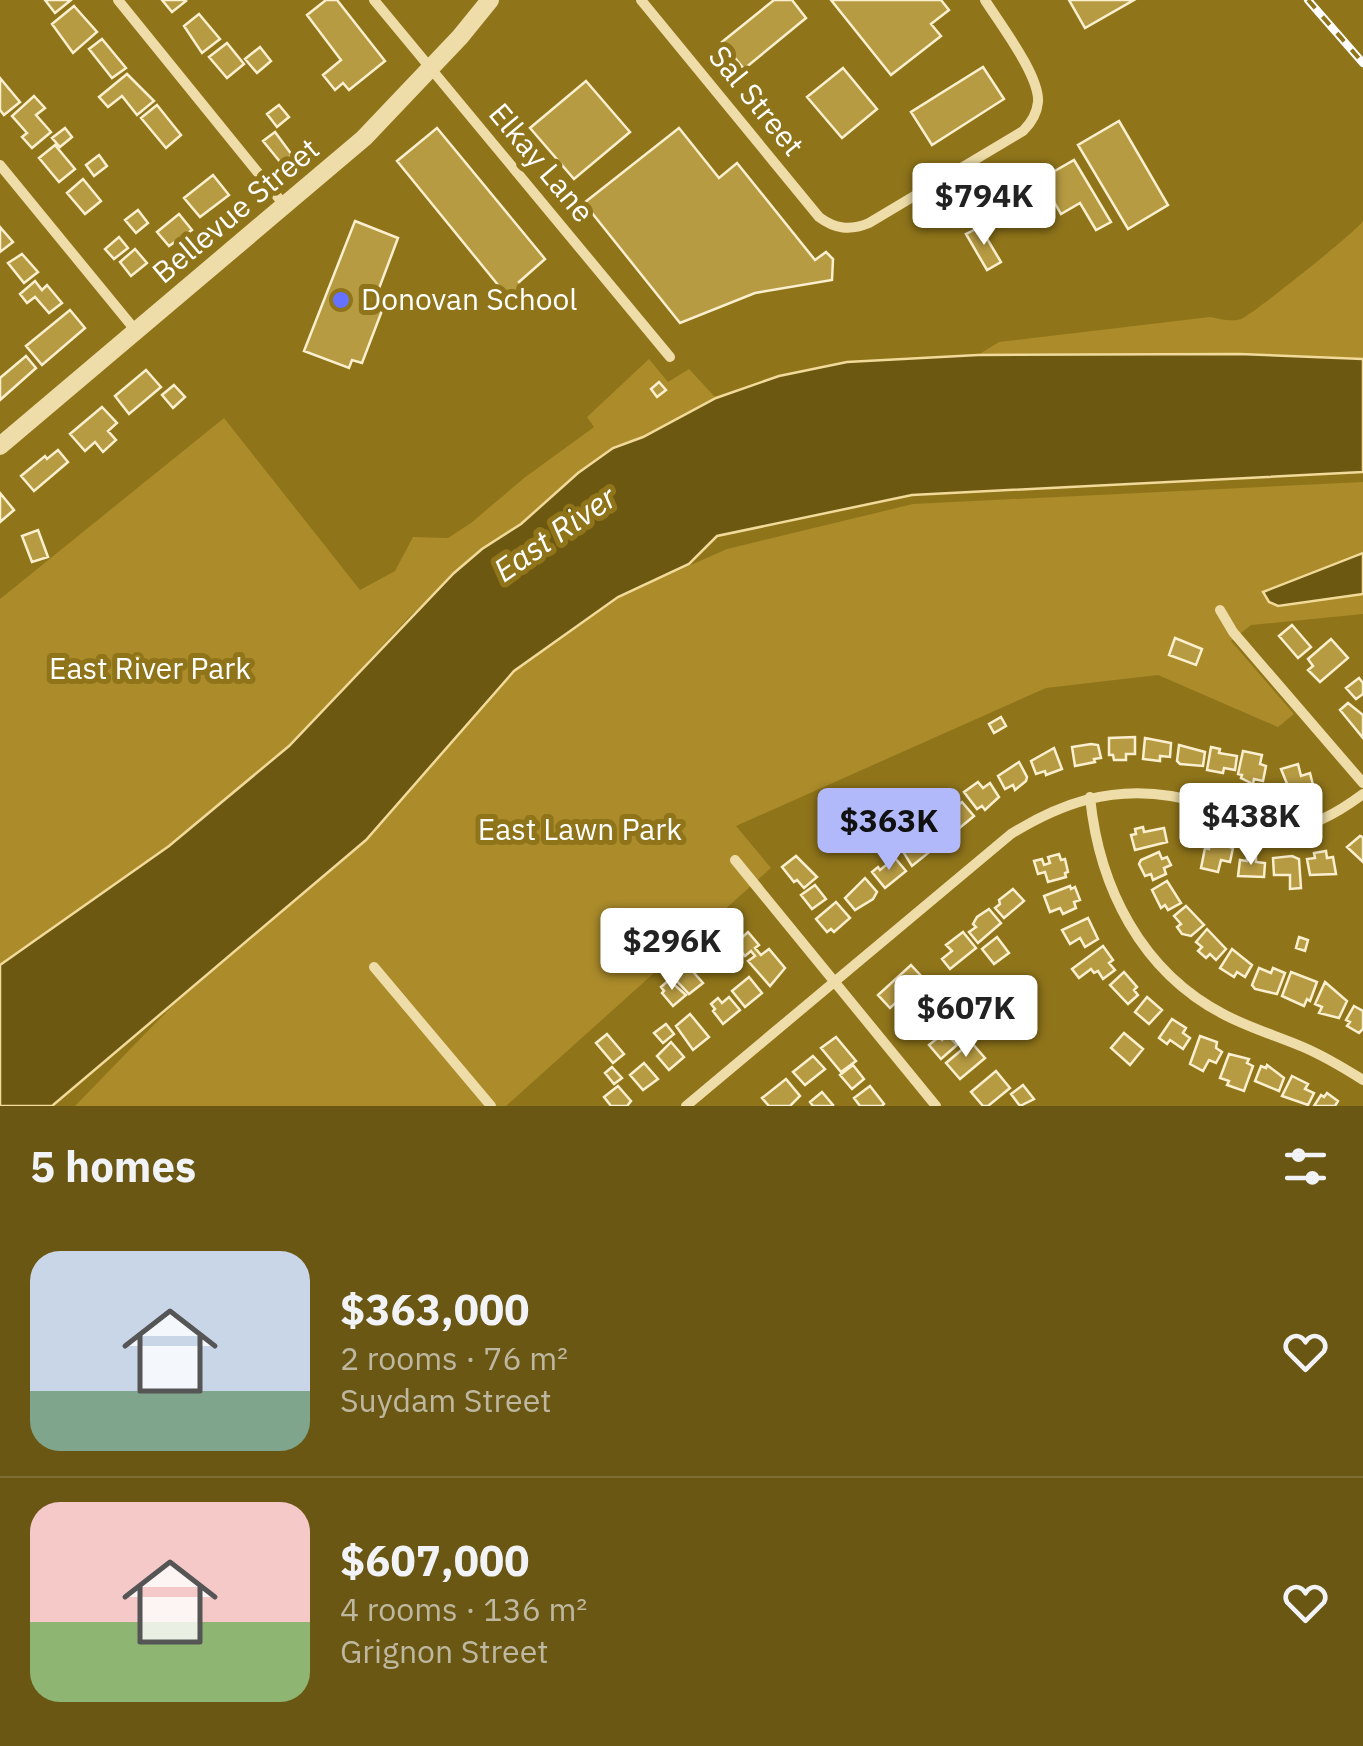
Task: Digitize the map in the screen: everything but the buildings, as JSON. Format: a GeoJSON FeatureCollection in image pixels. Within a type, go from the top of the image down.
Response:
{"type":"FeatureCollection","features":[{"type":"Feature","properties":{"kind":"street"},"geometry":{"type":"LineString","coordinates":[[118,0],[286,206]]}},
{"type":"Feature","properties":{"kind":"street","name":"Elkay Lane"},"geometry":{"type":"LineString","coordinates":[[374,0],[670,357]]}},
{"type":"Feature","properties":{"kind":"street","name":"Bellevue Street"},"geometry":{"type":"LineString","coordinates":[[0,446],[381,123],[490,0]]}},
{"type":"Feature","properties":{"kind":"street","name":"Sal Street"},"geometry":{"type":"LineString","coordinates":[[641,0],[819,217],[849,229],[869,223],[1024,132],[1036,111],[1035,84],[986,0]]}},
{"type":"Feature","properties":{"kind":"street"},"geometry":{"type":"LineString","coordinates":[[0,165],[136,331]]}},
{"type":"Feature","properties":{"kind":"street"},"geometry":{"type":"LineString","coordinates":[[1220,610],[1234,632],[1363,783]]}},
{"type":"Feature","properties":{"kind":"street"},"geometry":{"type":"LineString","coordinates":[[686,1106],[1011,834],[1038,816],[1090,797],[1122,792],[1174,796],[1248,822],[1288,828],[1329,818],[1363,794]]}},
{"type":"Feature","properties":{"kind":"street"},"geometry":{"type":"LineString","coordinates":[[1090,797],[1094,833],[1112,892],[1154,959],[1193,995],[1219,1012],[1307,1048],[1363,1080]]}},
{"type":"Feature","properties":{"kind":"street"},"geometry":{"type":"LineString","coordinates":[[735,860],[936,1106]]}},
{"type":"Feature","properties":{"kind":"street"},"geometry":{"type":"LineString","coordinates":[[374,967],[490,1106]]}},
{"type":"Feature","properties":{"kind":"green space"},"geometry":{"type":"Polygon","coordinates":[[[1363,221],[1363,359],[1239,354],[978,355],[999,342],[1210,317],[1241,319],[1363,221]]]}},
{"type":"Feature","properties":{"kind":"green space","name":"East River Park"},"geometry":{"type":"Polygon","coordinates":[[[649,359],[668,382],[689,369],[716,398],[613,448],[578,473],[521,524],[482,549],[408,618],[289,746],[169,846],[0,965],[0,599],[224,418],[360,590],[395,571],[413,537],[448,538],[594,427],[587,417],[649,359]]]}},
{"type":"Feature","properties":{"kind":"green space","name":"East Lawn Park"},"geometry":{"type":"Polygon","coordinates":[[[1363,482],[1363,614],[1251,625],[1231,641],[1294,714],[1278,727],[1158,675],[1046,688],[736,826],[771,868],[506,1106],[75,1106],[173,1005],[366,840],[514,671],[618,597],[727,549],[913,504],[1363,482]]]}},
{"type":"Feature","properties":{"kind":"water","name":"East River"},"geometry":{"type":"Polygon","coordinates":[[[1239,354],[1363,359],[1363,472],[912,495],[717,536],[689,564],[618,597],[514,671],[366,840],[52,1106],[0,1106],[0,965],[169,846],[289,746],[454,573],[613,448],[643,437],[716,398],[779,376],[847,362],[978,355],[1239,354]]]}},
{"type":"Feature","properties":{"kind":"water"},"geometry":{"type":"Polygon","coordinates":[[[1363,553],[1363,594],[1278,606],[1269,602],[1263,592],[1363,553]]]}},
{"type":"Feature","properties":{"kind":"railway"},"geometry":{"type":"LineString","coordinates":[[1308,0],[1363,63]]}},
{"type":"Feature","properties":{"kind":"place","name":"Donovan School"},"geometry":{"type":"Point","coordinates":[341,300]}}]}
